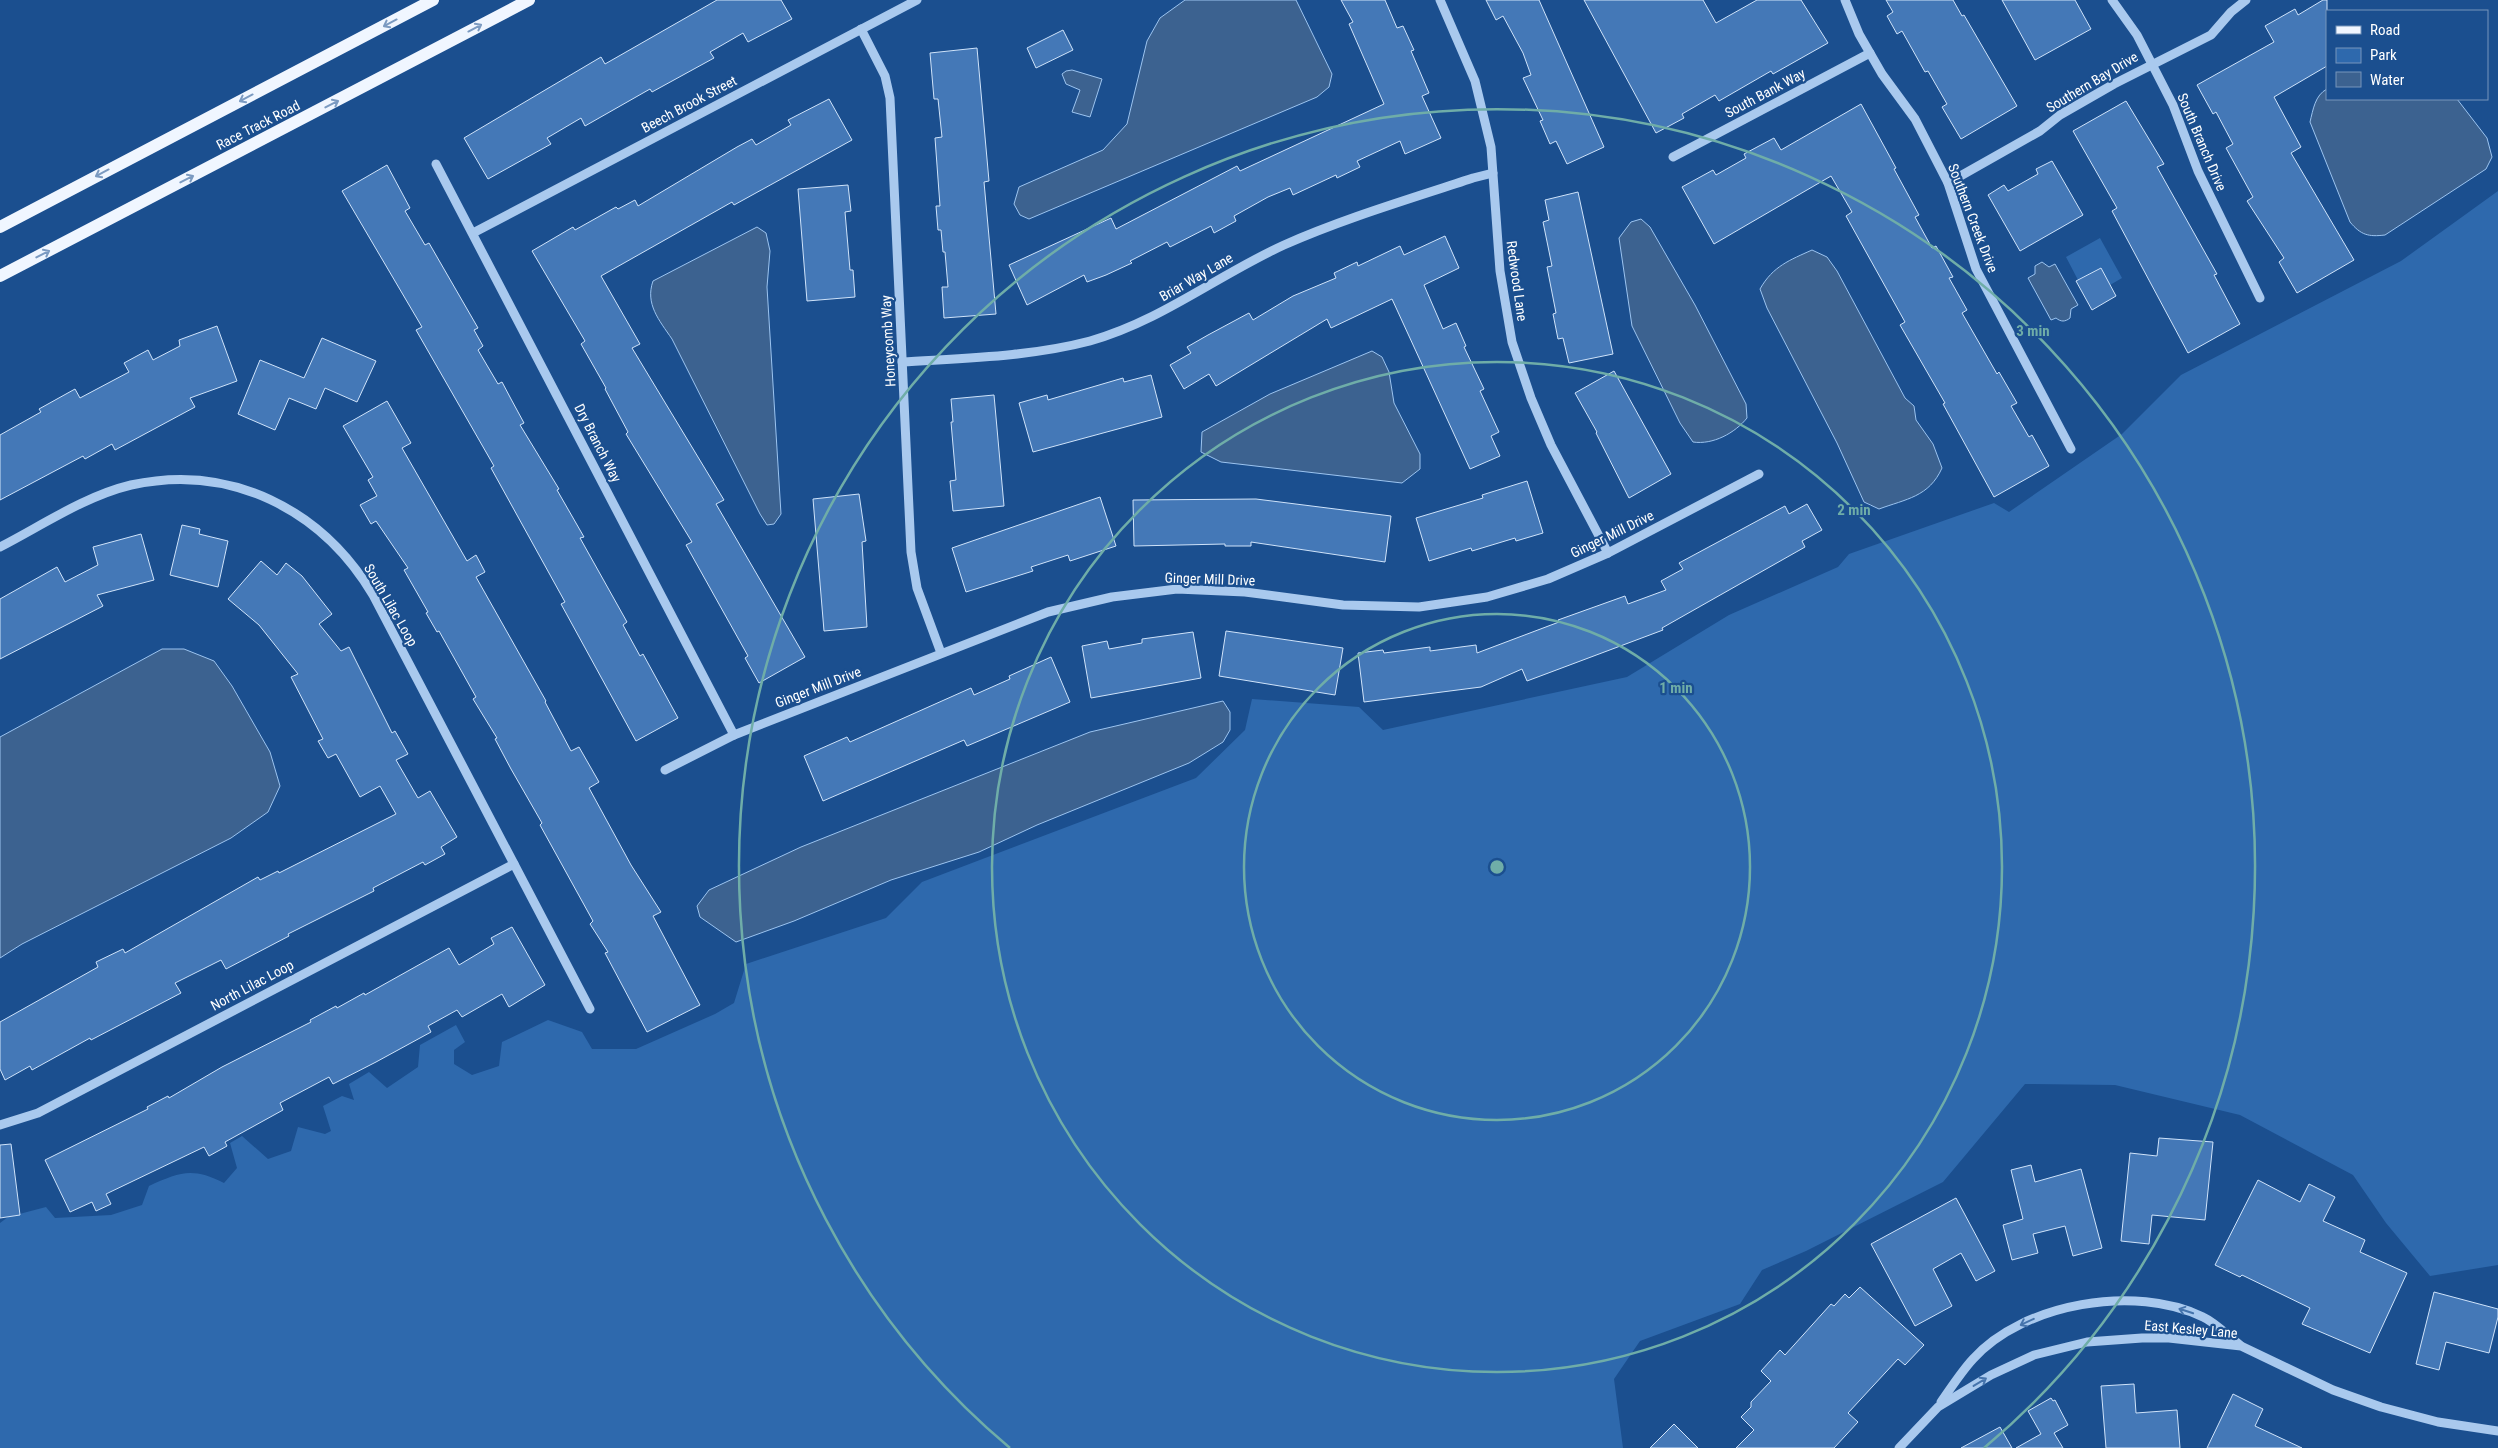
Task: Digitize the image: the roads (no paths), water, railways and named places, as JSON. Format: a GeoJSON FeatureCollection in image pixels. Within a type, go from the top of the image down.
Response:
{"type":"FeatureCollection","features":[{"type":"Feature","properties":{"kind":"main road","name":"Race Track Road"},"geometry":{"type":"LineString","coordinates":[[0,227],[433,0]]}},
{"type":"Feature","properties":{"kind":"main road","name":"Race Track Road"},"geometry":{"type":"LineString","coordinates":[[0,276],[529,0]]}},
{"type":"Feature","properties":{"kind":"street","name":"Beech Brook Street"},"geometry":{"type":"LineString","coordinates":[[473,233],[917,0]]}},
{"type":"Feature","properties":{"kind":"street","name":"Redwood Lane"},"geometry":{"type":"LineString","coordinates":[[1440,0],[1475,81],[1491,147],[1500,271],[1512,342],[1531,398],[1551,446],[1608,553]]}},
{"type":"Feature","properties":{"kind":"street","name":"Southern Creek Drive"},"geometry":{"type":"LineString","coordinates":[[1845,0],[1859,34],[1882,74],[1915,119],[1948,183],[1976,269],[2071,449]]}},
{"type":"Feature","properties":{"kind":"street","name":"South Branch Drive"},"geometry":{"type":"LineString","coordinates":[[2112,0],[2137,35],[2173,104],[2198,171],[2260,298]]}},
{"type":"Feature","properties":{"kind":"street","name":"Southern Bay Drive"},"geometry":{"type":"LineString","coordinates":[[1948,183],[2151,63],[2211,35],[2231,12],[2246,0]]}},
{"type":"Feature","properties":{"kind":"street","name":"Honeycomb Way"},"geometry":{"type":"LineString","coordinates":[[861,29],[885,76],[890,98],[911,552],[917,588],[941,653]]}},
{"type":"Feature","properties":{"kind":"street","name":"South Bank Way"},"geometry":{"type":"LineString","coordinates":[[1673,157],[1870,53]]}},
{"type":"Feature","properties":{"kind":"street","name":"Dry Branch Way"},"geometry":{"type":"LineString","coordinates":[[436,164],[734,735]]}},
{"type":"Feature","properties":{"kind":"street","name":"Briar Way Lane"},"geometry":{"type":"LineString","coordinates":[[902,362],[1045,352],[1092,340],[1149,319],[1237,268],[1284,245],[1333,225],[1493,173]]}},
{"type":"Feature","properties":{"kind":"street","name":"Ginger Mill Drive"},"geometry":{"type":"LineString","coordinates":[[665,770],[734,735],[1048,612],[1112,597],[1177,589],[1245,592],[1343,605],[1419,607],[1487,597],[1548,579],[1608,553],[1759,474]]}},
{"type":"Feature","properties":{"kind":"street","name":"South Lilac Loop"},"geometry":{"type":"LineString","coordinates":[[0,547],[97,496],[130,486],[163,480],[195,480],[229,485],[259,494],[291,510],[320,530],[344,554],[363,578],[590,1009]]}},
{"type":"Feature","properties":{"kind":"street","name":"North Lilac Loop"},"geometry":{"type":"LineString","coordinates":[[0,1125],[38,1113],[514,864]]}},
{"type":"Feature","properties":{"kind":"street"},"geometry":{"type":"LineString","coordinates":[[1938,1406],[1973,1359],[1998,1339],[2026,1322],[2084,1304],[2136,1302],[2183,1309],[2205,1317],[2241,1346]]}},
{"type":"Feature","properties":{"kind":"street","name":"East Kesley Lane"},"geometry":{"type":"LineString","coordinates":[[1899,1448],[1938,1406],[1992,1375],[2034,1355],[2088,1342],[2170,1338],[2241,1346],[2332,1390],[2380,1407],[2438,1422],[2498,1431]]}},
{"type":"Feature","properties":{"kind":"water"},"geometry":{"type":"Polygon","coordinates":[[[1185,0],[1296,0],[1332,74],[1329,87],[1317,97],[1029,219],[1020,215],[1014,204],[1019,187],[1103,150],[1127,124],[1147,41],[1160,18],[1185,0]]]}},
{"type":"Feature","properties":{"kind":"water"},"geometry":{"type":"Polygon","coordinates":[[[1072,70],[1102,79],[1090,117],[1072,112],[1080,90],[1066,84],[1062,74],[1072,70]]]}},
{"type":"Feature","properties":{"kind":"water"},"geometry":{"type":"Polygon","coordinates":[[[2326,90],[2326,100],[2458,100],[2487,138],[2492,157],[2486,169],[2385,235],[2374,236],[2365,234],[2350,222],[2310,122],[2317,99],[2326,90]]]}},
{"type":"Feature","properties":{"kind":"water"},"geometry":{"type":"Polygon","coordinates":[[[1641,219],[1650,227],[1695,305],[1746,404],[1747,418],[1730,433],[1716,440],[1693,442],[1680,423],[1632,326],[1619,238],[1631,222],[1641,219]]]}},
{"type":"Feature","properties":{"kind":"water"},"geometry":{"type":"Polygon","coordinates":[[[757,227],[766,233],[770,251],[767,287],[781,514],[774,524],[767,525],[672,339],[655,312],[651,297],[653,281],[757,227]]]}},
{"type":"Feature","properties":{"kind":"water"},"geometry":{"type":"Polygon","coordinates":[[[1812,250],[1827,257],[1837,271],[1905,398],[1914,406],[1916,420],[1933,444],[1942,468],[1937,478],[1916,496],[1879,509],[1864,502],[1837,443],[1767,308],[1760,289],[1776,269],[1812,250]]]}},
{"type":"Feature","properties":{"kind":"water"},"geometry":{"type":"Polygon","coordinates":[[[2042,262],[2049,267],[2055,264],[2078,305],[2071,309],[2070,318],[2066,320],[2061,321],[2056,318],[2051,320],[2028,278],[2035,274],[2035,266],[2042,262]]]}},
{"type":"Feature","properties":{"kind":"water"},"geometry":{"type":"Polygon","coordinates":[[[1372,351],[1382,357],[1389,372],[1394,403],[1420,454],[1420,469],[1402,483],[1221,462],[1201,452],[1202,432],[1270,394],[1372,351]]]}},
{"type":"Feature","properties":{"kind":"water"},"geometry":{"type":"Polygon","coordinates":[[[162,649],[184,649],[214,661],[232,686],[270,752],[280,786],[268,812],[231,838],[22,944],[0,958],[0,737],[162,649]]]}},
{"type":"Feature","properties":{"kind":"water"},"geometry":{"type":"Polygon","coordinates":[[[1223,701],[1230,712],[1230,730],[1223,742],[1189,763],[1037,825],[979,852],[891,880],[794,921],[736,942],[700,917],[697,906],[709,890],[801,847],[1090,732],[1223,701]]]}}]}
